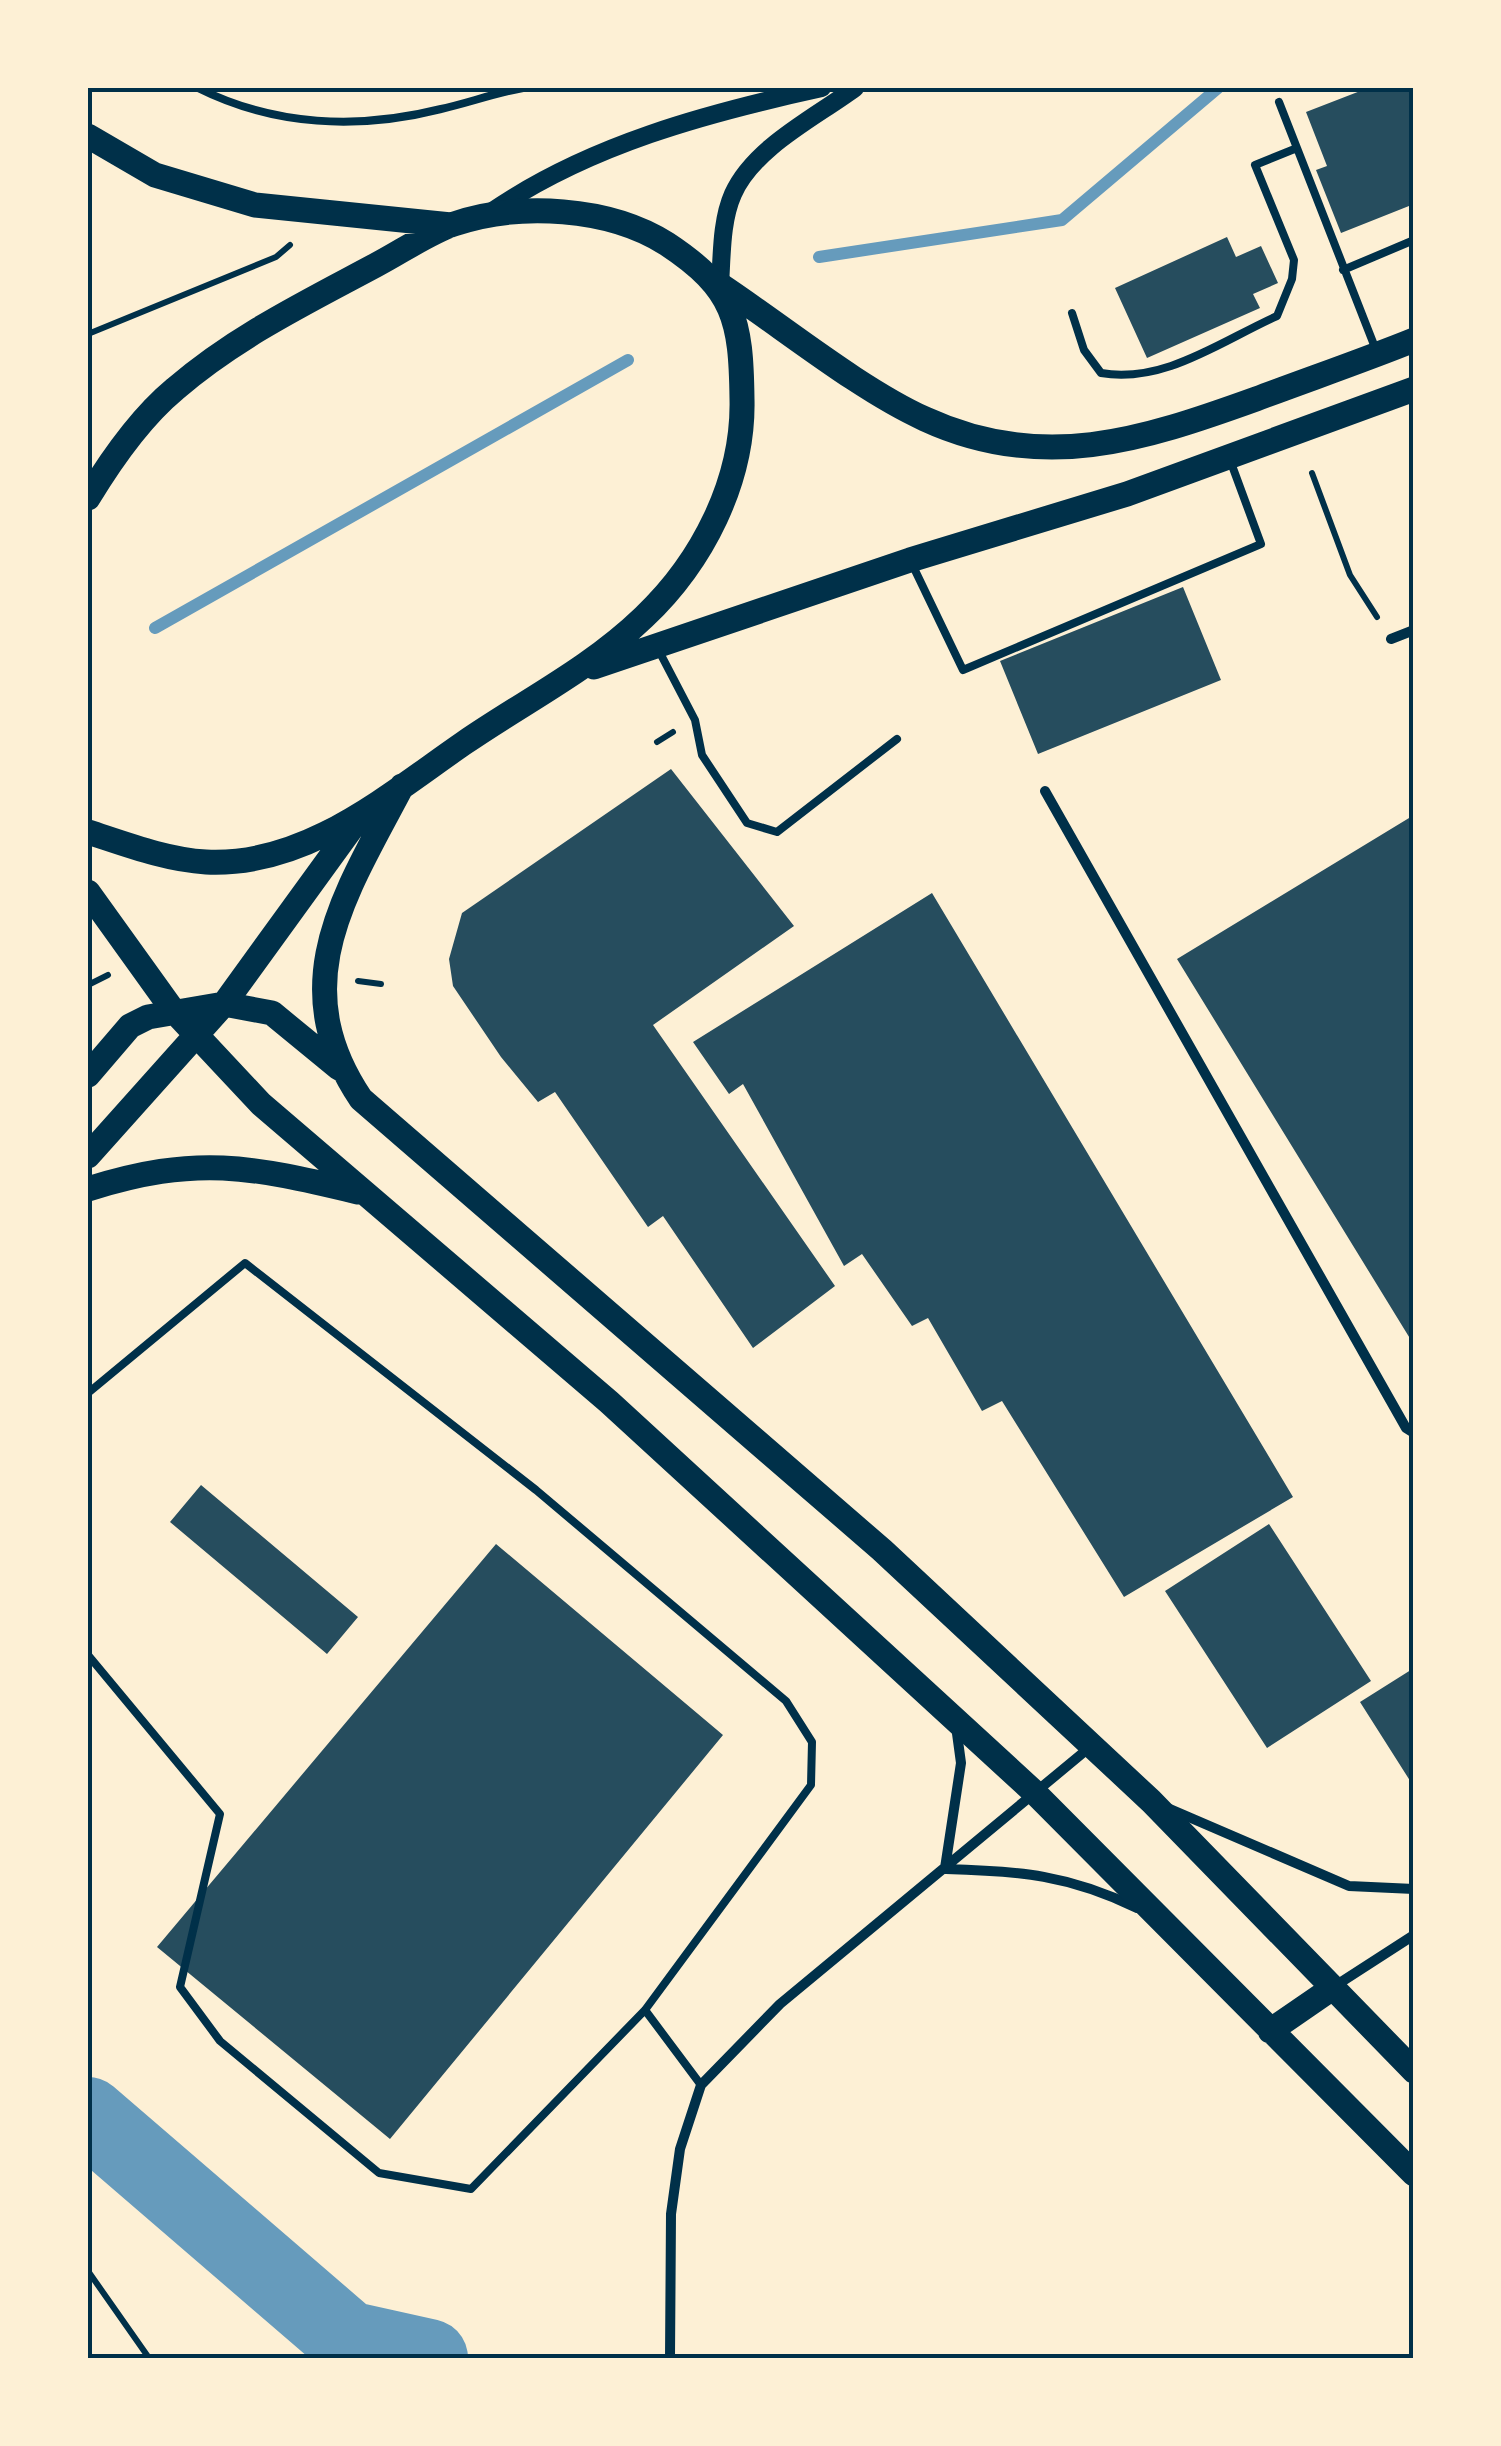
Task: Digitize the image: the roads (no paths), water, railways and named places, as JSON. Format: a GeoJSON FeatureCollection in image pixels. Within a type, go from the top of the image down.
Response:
{"type":"FeatureCollection","features":[{"type":"Feature","properties":{"kind":"main road"},"geometry":{"type":"LineString","coordinates":[[88,136],[154,175],[256,205],[452,224],[530,213],[612,220],[660,240],[720,286],[910,412],[961,434],[1013,446],[1080,447],[1146,437],[1414,340]]}},
{"type":"Feature","properties":{"kind":"main road"},"geometry":{"type":"LineString","coordinates":[[88,498],[150,414],[187,379],[296,308],[452,224]]}},
{"type":"Feature","properties":{"kind":"main road"},"geometry":{"type":"LineString","coordinates":[[88,832],[184,859],[233,861],[283,851],[362,814],[580,672],[647,614],[705,538],[725,496],[740,439],[742,382],[735,326],[720,286]]}},
{"type":"Feature","properties":{"kind":"main road"},"geometry":{"type":"LineString","coordinates":[[580,672],[910,560],[1230,458],[1414,389]]}},
{"type":"Feature","properties":{"kind":"main road"},"geometry":{"type":"LineString","coordinates":[[342,1071],[325,1012],[325,955],[339,908],[402,786]]}},
{"type":"Feature","properties":{"kind":"main road"},"geometry":{"type":"LineString","coordinates":[[88,1156],[224,1004],[362,814]]}},
{"type":"Feature","properties":{"kind":"main road"},"geometry":{"type":"LineString","coordinates":[[88,892],[172,1009],[284,1127],[609,1402],[1034,1792],[1414,2174]]}},
{"type":"Feature","properties":{"kind":"main road"},"geometry":{"type":"LineString","coordinates":[[88,1075],[130,1026],[172,1009],[224,1004],[272,1013],[342,1071],[389,1128],[854,1525],[1151,1800],[1414,2071]]}},
{"type":"Feature","properties":{"kind":"main road"},"geometry":{"type":"LineString","coordinates":[[88,1189],[162,1168],[228,1164],[362,1193]]}},
{"type":"Feature","properties":{"kind":"main road"},"geometry":{"type":"LineString","coordinates":[[1270,2031],[1332,1989]]}},
{"type":"Feature","properties":{"kind":"street"},"geometry":{"type":"LineString","coordinates":[[482,218],[566,166],[744,104],[822,88]]}},
{"type":"Feature","properties":{"kind":"street"},"geometry":{"type":"LineString","coordinates":[[720,286],[729,204],[742,179],[786,137],[855,88]]}},
{"type":"Feature","properties":{"kind":"street"},"geometry":{"type":"LineString","coordinates":[[1391,639],[1414,630]]}},
{"type":"Feature","properties":{"kind":"street"},"geometry":{"type":"LineString","coordinates":[[1045,791],[1406,1428],[1414,1433]]}},
{"type":"Feature","properties":{"kind":"street"},"geometry":{"type":"LineString","coordinates":[[945,1868],[961,1763],[955,1719]]}},
{"type":"Feature","properties":{"kind":"street"},"geometry":{"type":"LineString","coordinates":[[670,2358],[671,2214],[680,2149],[701,2085],[780,2004],[1090,1747]]}},
{"type":"Feature","properties":{"kind":"street"},"geometry":{"type":"LineString","coordinates":[[1151,1800],[1349,1886],[1414,1890]]}},
{"type":"Feature","properties":{"kind":"street"},"geometry":{"type":"LineString","coordinates":[[945,1868],[1035,1872],[1068,1879],[1158,1918]]}},
{"type":"Feature","properties":{"kind":"street"},"geometry":{"type":"LineString","coordinates":[[1332,1989],[1414,1935]]}},
{"type":"Feature","properties":{"kind":"lane"},"geometry":{"type":"LineString","coordinates":[[198,88],[268,114],[321,124],[436,111],[507,89],[523,88]]}},
{"type":"Feature","properties":{"kind":"lane"},"geometry":{"type":"LineString","coordinates":[[1280,102],[1378,354]]}},
{"type":"Feature","properties":{"kind":"lane"},"geometry":{"type":"LineString","coordinates":[[1072,313],[1084,350],[1100,373],[1121,376],[1141,376],[1204,353],[1277,316],[1292,279],[1294,260],[1255,165],[1297,148]]}},
{"type":"Feature","properties":{"kind":"lane"},"geometry":{"type":"LineString","coordinates":[[1344,270],[1414,240]]}},
{"type":"Feature","properties":{"kind":"lane"},"geometry":{"type":"LineString","coordinates":[[910,560],[962,670],[1261,544],[1230,458]]}},
{"type":"Feature","properties":{"kind":"lane"},"geometry":{"type":"LineString","coordinates":[[657,647],[694,720],[702,756],[748,823],[776,832],[897,739]]}},
{"type":"Feature","properties":{"kind":"lane"},"geometry":{"type":"LineString","coordinates":[[88,1394],[245,1262],[536,1490],[786,1701],[812,1742],[811,1785],[645,2010],[471,2189],[379,2173],[220,2041],[180,1987],[220,1814],[88,1655]]}},
{"type":"Feature","properties":{"kind":"lane"},"geometry":{"type":"LineString","coordinates":[[645,2010],[701,2085]]}},
{"type":"Feature","properties":{"kind":"waterway"},"geometry":{"type":"LineString","coordinates":[[819,257],[1062,220],[1218,88]]}},
{"type":"Feature","properties":{"kind":"waterway"},"geometry":{"type":"LineString","coordinates":[[155,628],[628,360]]}},
{"type":"Feature","properties":{"kind":"waterway"},"geometry":{"type":"LineString","coordinates":[[88,2116],[348,2340],[429,2358]]}}]}
